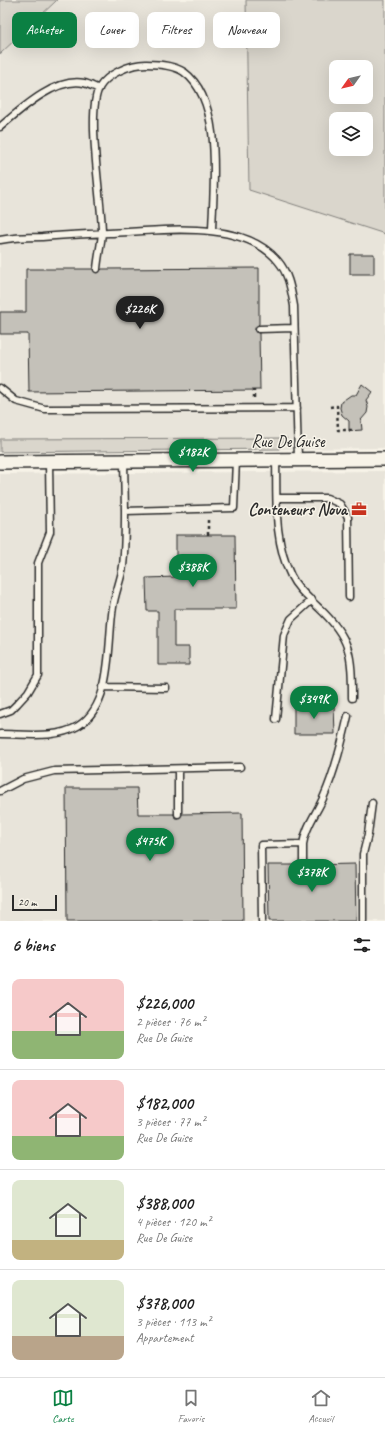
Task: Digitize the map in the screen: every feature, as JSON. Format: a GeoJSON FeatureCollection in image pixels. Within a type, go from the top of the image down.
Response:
{"type":"FeatureCollection","features":[{"type":"Feature","properties":{"kind":"street","name":"Rue De Guise"},"geometry":{"type":"LineString","coordinates":[[0,462],[385,459]]}},
{"type":"Feature","properties":{"kind":"lane"},"geometry":{"type":"LineString","coordinates":[[96,269],[102,234],[94,122],[99,88],[114,74],[141,64],[156,64],[173,67],[183,72],[193,81],[199,90],[206,108],[213,140],[212,231]]}},
{"type":"Feature","properties":{"kind":"lane"},"geometry":{"type":"LineString","coordinates":[[0,127],[33,100],[62,85],[75,82],[84,83],[99,88]]}},
{"type":"Feature","properties":{"kind":"lane"},"geometry":{"type":"LineString","coordinates":[[0,240],[102,234],[212,231],[234,234],[247,239],[278,260],[290,285],[294,306],[298,459]]}},
{"type":"Feature","properties":{"kind":"lane"},"geometry":{"type":"LineString","coordinates":[[259,329],[294,328]]}},
{"type":"Feature","properties":{"kind":"lane"},"geometry":{"type":"LineString","coordinates":[[0,388],[16,401],[45,409],[296,408]]}},
{"type":"Feature","properties":{"kind":"lane"},"geometry":{"type":"LineString","coordinates":[[276,459],[279,539],[285,564],[299,589],[335,623],[343,636],[352,669],[352,698]]}},
{"type":"Feature","properties":{"kind":"lane"},"geometry":{"type":"LineString","coordinates":[[125,511],[234,508],[236,460]]}},
{"type":"Feature","properties":{"kind":"lane"},"geometry":{"type":"LineString","coordinates":[[0,714],[11,710],[17,704],[28,692],[38,675],[38,563],[50,532],[49,461]]}},
{"type":"Feature","properties":{"kind":"lane"},"geometry":{"type":"LineString","coordinates":[[0,734],[57,733],[79,725],[94,710],[107,674],[113,606],[123,566],[125,511],[124,461]]}},
{"type":"Feature","properties":{"kind":"lane"},"geometry":{"type":"LineString","coordinates":[[277,498],[327,498],[340,504],[348,517],[349,597]]}},
{"type":"Feature","properties":{"kind":"lane"},"geometry":{"type":"LineString","coordinates":[[276,719],[284,635],[292,619],[312,600]]}},
{"type":"Feature","properties":{"kind":"lane"},"geometry":{"type":"LineString","coordinates":[[103,687],[166,688]]}},
{"type":"Feature","properties":{"kind":"lane"},"geometry":{"type":"LineString","coordinates":[[303,865],[303,844],[308,824],[322,801],[332,778],[348,716]]}},
{"type":"Feature","properties":{"kind":"lane"},"geometry":{"type":"LineString","coordinates":[[0,791],[24,779],[41,773],[54,771],[240,767]]}},
{"type":"Feature","properties":{"kind":"lane"},"geometry":{"type":"LineString","coordinates":[[178,769],[178,814]]}},
{"type":"Feature","properties":{"kind":"lane"},"geometry":{"type":"LineString","coordinates":[[363,921],[363,854],[368,834],[372,803]]}},
{"type":"Feature","properties":{"kind":"lane"},"geometry":{"type":"LineString","coordinates":[[262,921],[261,845],[303,844]]}},
{"type":"Feature","properties":{"kind":"path"},"geometry":{"type":"LineString","coordinates":[[330,406],[337,406],[338,430],[353,430]]}},
{"type":"Feature","properties":{"kind":"path"},"geometry":{"type":"LineString","coordinates":[[208,523],[208,535]]}},
{"type":"Feature","properties":{"kind":"shaded area"},"geometry":{"type":"Polygon","coordinates":[[[0,0],[57,0],[44,12],[12,12],[12,43],[0,54],[0,0]]]}},
{"type":"Feature","properties":{"kind":"shaded area"},"geometry":{"type":"Polygon","coordinates":[[[57,0],[246,0],[246,12],[213,12],[213,48],[247,48],[249,189],[385,234],[385,448],[0,452],[0,54],[12,43],[12,48],[77,48],[77,12],[44,12],[57,0]]]}},
{"type":"Feature","properties":{"kind":"shaded area"},"geometry":{"type":"Polygon","coordinates":[[[246,0],[385,0],[385,234],[249,190],[247,48],[280,48],[280,12],[246,12],[246,0]]]}},
{"type":"Feature","properties":{"kind":"shaded area"},"geometry":{"type":"Polygon","coordinates":[[[287,438],[279,449],[0,452],[0,439],[287,438]]]}},
{"type":"Feature","properties":{"kind":"shaded area"},"geometry":{"type":"Polygon","coordinates":[[[385,471],[385,921],[0,921],[0,474],[385,471]]]}},
{"type":"Feature","properties":{"kind":"building"},"geometry":{"type":"Polygon","coordinates":[[[350,254],[374,254],[374,274],[350,274],[350,254]]]}},
{"type":"Feature","properties":{"kind":"building"},"geometry":{"type":"Polygon","coordinates":[[[259,268],[259,324],[255,329],[255,332],[259,333],[260,390],[29,392],[28,334],[0,334],[0,312],[26,312],[26,269],[93,269],[97,273],[102,269],[259,268]]]}},
{"type":"Feature","properties":{"kind":"building"},"geometry":{"type":"Polygon","coordinates":[[[362,384],[372,392],[366,400],[368,407],[367,413],[361,420],[362,430],[349,431],[349,421],[342,415],[340,408],[341,402],[351,395],[356,395],[362,384]]]}},
{"type":"Feature","properties":{"kind":"building"},"geometry":{"type":"Polygon","coordinates":[[[176,535],[235,535],[236,609],[174,609],[174,647],[189,647],[189,665],[158,665],[158,611],[147,611],[146,578],[176,577],[176,535]]]}},
{"type":"Feature","properties":{"kind":"building"},"geometry":{"type":"Polygon","coordinates":[[[294,706],[334,706],[335,734],[294,734],[294,706]]]}},
{"type":"Feature","properties":{"kind":"building"},"geometry":{"type":"Polygon","coordinates":[[[66,788],[137,788],[138,814],[174,814],[175,818],[178,818],[182,814],[242,813],[243,921],[67,921],[66,788]]]}},
{"type":"Feature","properties":{"kind":"building"},"geometry":{"type":"Polygon","coordinates":[[[355,864],[356,921],[269,921],[268,865],[298,865],[300,869],[303,869],[308,865],[355,864]]]}},
{"type":"Feature","properties":{"kind":"place","name":"Conteneurs Nova"},"geometry":{"type":"Point","coordinates":[359,509]}}]}
